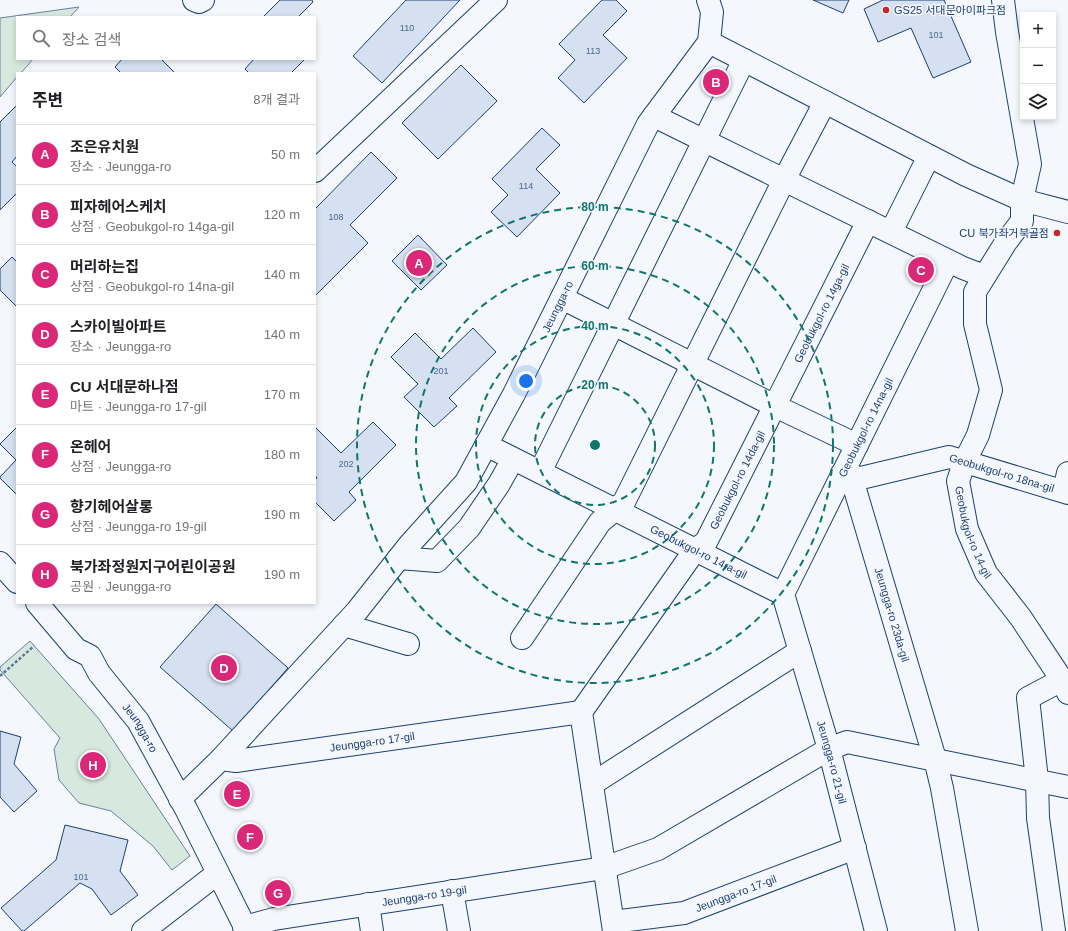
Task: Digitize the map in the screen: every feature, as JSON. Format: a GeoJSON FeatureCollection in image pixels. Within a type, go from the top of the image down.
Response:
{"type":"FeatureCollection","features":[{"type":"Feature","properties":{"kind":"street"},"geometry":{"type":"LineString","coordinates":[[194,0],[199,2],[202,0]]}},
{"type":"Feature","properties":{"kind":"street"},"geometry":{"type":"LineString","coordinates":[[316,170],[496,0]]}},
{"type":"Feature","properties":{"kind":"street"},"geometry":{"type":"LineString","coordinates":[[708,0],[712,12],[709,42],[966,175],[1022,200],[1068,212]]}},
{"type":"Feature","properties":{"kind":"street","name":"Geobukgol-ro 14-gil"},"geometry":{"type":"LineString","coordinates":[[1003,0],[1007,32],[1030,164],[1022,200],[1022,221],[984,276],[975,292],[975,324],[991,390],[978,435],[965,461],[958,481],[967,529],[986,572],[1022,618],[1065,686]]}},
{"type":"Feature","properties":{"kind":"street","name":"Jeungga-ro"},"geometry":{"type":"LineString","coordinates":[[221,759],[344,625],[398,558],[466,482],[514,394],[648,124],[709,42]]}},
{"type":"Feature","properties":{"kind":"street"},"geometry":{"type":"LineString","coordinates":[[540,472],[744,60]]}},
{"type":"Feature","properties":{"kind":"street"},"geometry":{"type":"LineString","coordinates":[[522,638],[600,522],[624,502],[784,180],[825,102]]}},
{"type":"Feature","properties":{"kind":"street"},"geometry":{"type":"LineString","coordinates":[[654,116],[948,261],[984,276]]}},
{"type":"Feature","properties":{"kind":"street"},"geometry":{"type":"LineString","coordinates":[[890,232],[929,156]]}},
{"type":"Feature","properties":{"kind":"street","name":"Geobukgol-ro 14ga-gil"},"geometry":{"type":"LineString","coordinates":[[775,406],[868,221]]}},
{"type":"Feature","properties":{"kind":"street","name":"Geobukgol-ro 14na-gil"},"geometry":{"type":"LineString","coordinates":[[783,594],[948,261]]}},
{"type":"Feature","properties":{"kind":"street"},"geometry":{"type":"LineString","coordinates":[[562,298],[612,325],[857,445]]}},
{"type":"Feature","properties":{"kind":"street","name":"Geobukgol-ro 14da-gil"},"geometry":{"type":"LineString","coordinates":[[695,550],[706,542],[775,406]]}},
{"type":"Feature","properties":{"kind":"street","name":"Geobukgol-ro 14ra-gil"},"geometry":{"type":"LineString","coordinates":[[486,445],[783,594]]}},
{"type":"Feature","properties":{"kind":"street","name":"Geobukgol-ro 18na-gil"},"geometry":{"type":"LineString","coordinates":[[842,474],[861,478],[948,457],[1067,486]]}},
{"type":"Feature","properties":{"kind":"street"},"geometry":{"type":"LineString","coordinates":[[398,558],[437,561],[469,528],[499,484],[513,459]]}},
{"type":"Feature","properties":{"kind":"street","name":"Jeungga-ro 23da-gil"},"geometry":{"type":"LineString","coordinates":[[842,474],[854,486],[942,788],[967,931]]}},
{"type":"Feature","properties":{"kind":"street"},"geometry":{"type":"LineString","coordinates":[[581,712],[695,550]]}},
{"type":"Feature","properties":{"kind":"street"},"geometry":{"type":"LineString","coordinates":[[0,563],[16,581]]}},
{"type":"Feature","properties":{"kind":"street","name":"Jeungga-ro 21-gil"},"geometry":{"type":"LineString","coordinates":[[783,594],[829,749],[876,931]]}},
{"type":"Feature","properties":{"kind":"street","name":"Jeungga-ro"},"geometry":{"type":"LineString","coordinates":[[38,604],[76,649],[90,656],[99,673],[138,721],[180,799],[245,929]]}},
{"type":"Feature","properties":{"kind":"street"},"geometry":{"type":"LineString","coordinates":[[344,625],[408,644]]}},
{"type":"Feature","properties":{"kind":"street"},"geometry":{"type":"LineString","coordinates":[[592,784],[800,651]]}},
{"type":"Feature","properties":{"kind":"street"},"geometry":{"type":"LineString","coordinates":[[1054,931],[1038,818],[1037,780],[1028,698],[1065,686]]}},
{"type":"Feature","properties":{"kind":"street","name":"Jeungga-ro 17-gil"},"geometry":{"type":"LineString","coordinates":[[221,759],[236,761],[581,712],[613,927],[684,913],[855,848]]}},
{"type":"Feature","properties":{"kind":"street"},"geometry":{"type":"LineString","coordinates":[[604,868],[658,848],[829,749],[847,742],[1068,787]]}},
{"type":"Feature","properties":{"kind":"street"},"geometry":{"type":"LineString","coordinates":[[180,799],[221,759]]}},
{"type":"Feature","properties":{"kind":"street","name":"Jeungga-ro 19-gil"},"geometry":{"type":"LineString","coordinates":[[245,929],[274,919],[604,868]]}},
{"type":"Feature","properties":{"kind":"street"},"geometry":{"type":"LineString","coordinates":[[143,931],[218,873]]}},
{"type":"Feature","properties":{"kind":"street"},"geometry":{"type":"LineString","coordinates":[[452,891],[458,931]]}},
{"type":"Feature","properties":{"kind":"street"},"geometry":{"type":"LineString","coordinates":[[368,904],[372,931]]}},
{"type":"Feature","properties":{"kind":"path"},"geometry":{"type":"LineString","coordinates":[[0,676],[34,646]]}},
{"type":"Feature","properties":{"kind":"shaded area"},"geometry":{"type":"Polygon","coordinates":[[[79,7],[71,16],[16,16],[16,60],[32,60],[22,72],[16,72],[16,78],[0,97],[0,18],[79,7]]]}},
{"type":"Feature","properties":{"kind":"shaded area"},"geometry":{"type":"Polygon","coordinates":[[[30,641],[99,719],[190,856],[172,870],[153,846],[111,811],[79,803],[59,780],[54,749],[60,738],[0,670],[0,667],[30,641]]]}},
{"type":"Feature","properties":{"kind":"building"},"geometry":{"type":"Polygon","coordinates":[[[280,0],[312,0],[313,2],[299,16],[264,16],[280,0]]]}},
{"type":"Feature","properties":{"kind":"building"},"geometry":{"type":"Polygon","coordinates":[[[406,0],[460,0],[382,83],[353,56],[406,0]]]}},
{"type":"Feature","properties":{"kind":"building"},"geometry":{"type":"Polygon","coordinates":[[[602,0],[616,0],[627,11],[603,35],[627,58],[584,103],[558,78],[575,60],[559,44],[602,0]]]}},
{"type":"Feature","properties":{"kind":"building"},"geometry":{"type":"Polygon","coordinates":[[[813,0],[849,0],[843,13],[813,0]]]}},
{"type":"Feature","properties":{"kind":"building"},"geometry":{"type":"Polygon","coordinates":[[[883,0],[944,0],[971,62],[933,78],[911,28],[878,42],[864,9],[883,0]]]}},
{"type":"Feature","properties":{"kind":"building"},"geometry":{"type":"Polygon","coordinates":[[[121,60],[162,60],[174,72],[120,72],[115,67],[121,60]]]}},
{"type":"Feature","properties":{"kind":"building"},"geometry":{"type":"Polygon","coordinates":[[[253,60],[304,60],[292,72],[248,72],[245,69],[253,60]]]}},
{"type":"Feature","properties":{"kind":"building"},"geometry":{"type":"Polygon","coordinates":[[[461,65],[497,101],[438,159],[402,123],[461,65]]]}},
{"type":"Feature","properties":{"kind":"building"},"geometry":{"type":"Polygon","coordinates":[[[16,106],[16,157],[12,162],[16,166],[16,194],[0,210],[0,122],[16,106]]]}},
{"type":"Feature","properties":{"kind":"building"},"geometry":{"type":"Polygon","coordinates":[[[542,128],[560,145],[536,169],[560,193],[517,237],[491,212],[508,195],[492,179],[542,128]]]}},
{"type":"Feature","properties":{"kind":"building"},"geometry":{"type":"Polygon","coordinates":[[[371,152],[397,178],[350,225],[368,243],[316,295],[316,208],[371,152]]]}},
{"type":"Feature","properties":{"kind":"building"},"geometry":{"type":"Polygon","coordinates":[[[418,235],[447,265],[421,290],[392,261],[418,235]]]}},
{"type":"Feature","properties":{"kind":"building"},"geometry":{"type":"Polygon","coordinates":[[[12,257],[16,261],[16,306],[0,290],[0,269],[12,257]]]}},
{"type":"Feature","properties":{"kind":"building"},"geometry":{"type":"Polygon","coordinates":[[[473,328],[496,352],[449,398],[457,406],[434,427],[404,397],[418,384],[391,357],[415,333],[441,359],[473,328]]]}},
{"type":"Feature","properties":{"kind":"building"},"geometry":{"type":"Polygon","coordinates":[[[373,422],[396,445],[349,492],[356,500],[334,521],[316,503],[316,428],[341,453],[373,422]]]}},
{"type":"Feature","properties":{"kind":"building"},"geometry":{"type":"Polygon","coordinates":[[[16,428],[16,460],[0,444],[16,428]]]}},
{"type":"Feature","properties":{"kind":"building"},"geometry":{"type":"Polygon","coordinates":[[[16,460],[16,494],[0,478],[16,460]]]}},
{"type":"Feature","properties":{"kind":"building"},"geometry":{"type":"Polygon","coordinates":[[[216,604],[288,668],[233,731],[160,667],[216,604]]]}},
{"type":"Feature","properties":{"kind":"building"},"geometry":{"type":"Polygon","coordinates":[[[0,731],[21,737],[14,764],[37,791],[14,812],[0,797],[0,731]]]}},
{"type":"Feature","properties":{"kind":"building"},"geometry":{"type":"Polygon","coordinates":[[[65,825],[128,840],[120,871],[138,895],[111,915],[92,889],[80,883],[24,931],[22,931],[1,908],[56,860],[65,825]]]}},
{"type":"Feature","properties":{"kind":"place","name":"GS25 서대문아이파크점"},"geometry":{"type":"Point","coordinates":[886,10]}},
{"type":"Feature","properties":{"kind":"place","name":"피자헤어스케치"},"geometry":{"type":"Point","coordinates":[716,82]}},
{"type":"Feature","properties":{"kind":"place","name":"CU 북가좌거북골점"},"geometry":{"type":"Point","coordinates":[1057,233]}},
{"type":"Feature","properties":{"kind":"place","name":"조은유치원"},"geometry":{"type":"Point","coordinates":[419,263]}},
{"type":"Feature","properties":{"kind":"place","name":"머리하는집"},"geometry":{"type":"Point","coordinates":[921,270]}},
{"type":"Feature","properties":{"kind":"place","name":"스카이빌아파트"},"geometry":{"type":"Point","coordinates":[224,668]}},
{"type":"Feature","properties":{"kind":"place","name":"북가좌정원지구어린이공원"},"geometry":{"type":"Point","coordinates":[93,765]}},
{"type":"Feature","properties":{"kind":"place","name":"CU 서대문하나점"},"geometry":{"type":"Point","coordinates":[237,794]}},
{"type":"Feature","properties":{"kind":"place","name":"온헤어"},"geometry":{"type":"Point","coordinates":[250,837]}},
{"type":"Feature","properties":{"kind":"place","name":"향기헤어살롱"},"geometry":{"type":"Point","coordinates":[278,893]}}]}
